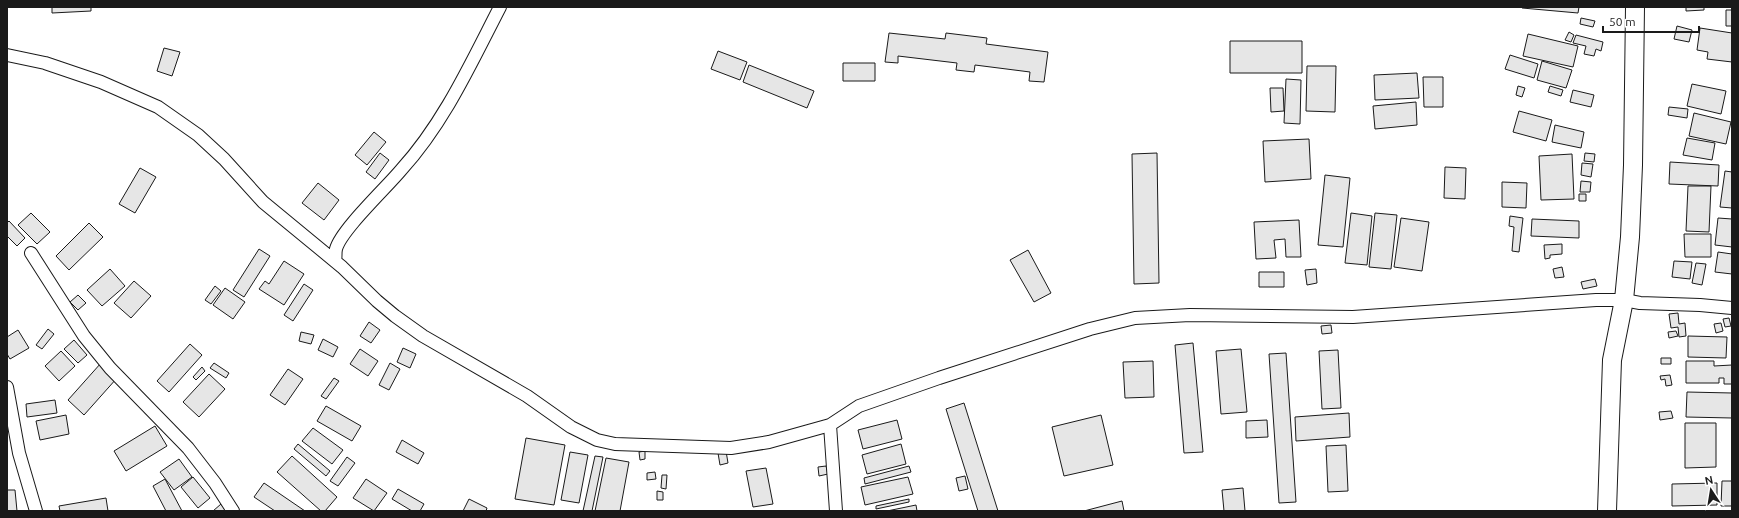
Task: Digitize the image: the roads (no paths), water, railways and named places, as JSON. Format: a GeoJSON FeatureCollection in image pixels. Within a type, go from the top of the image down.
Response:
{"type":"FeatureCollection","features":[{"type":"Feature","properties":{"kind":"main road"},"geometry":{"type":"LineString","coordinates":[[1607,511],[1612,360],[1624,300],[1630,237],[1635,7]]}},
{"type":"Feature","properties":{"kind":"street"},"geometry":{"type":"LineString","coordinates":[[335,261],[336,250],[342,238],[361,213],[403,169],[431,132],[466,73],[500,7]]}},
{"type":"Feature","properties":{"kind":"street"},"geometry":{"type":"LineString","coordinates":[[7,55],[45,64],[101,82],[158,107],[198,135],[224,159],[263,202],[335,261],[377,301],[423,336],[527,396],[571,427],[597,440],[615,444],[731,448],[768,442],[830,425],[859,406],[902,390],[1090,329],[1135,318],[1190,315],[1353,317],[1580,301],[1624,300],[1640,303],[1700,305],[1732,308]]}},
{"type":"Feature","properties":{"kind":"street"},"geometry":{"type":"LineString","coordinates":[[31,253],[84,336],[110,368],[188,448],[233,511]]}},
{"type":"Feature","properties":{"kind":"street"},"geometry":{"type":"LineString","coordinates":[[7,387],[19,453],[36,511]]}},
{"type":"Feature","properties":{"kind":"street"},"geometry":{"type":"LineString","coordinates":[[830,425],[836,511]]}}]}
